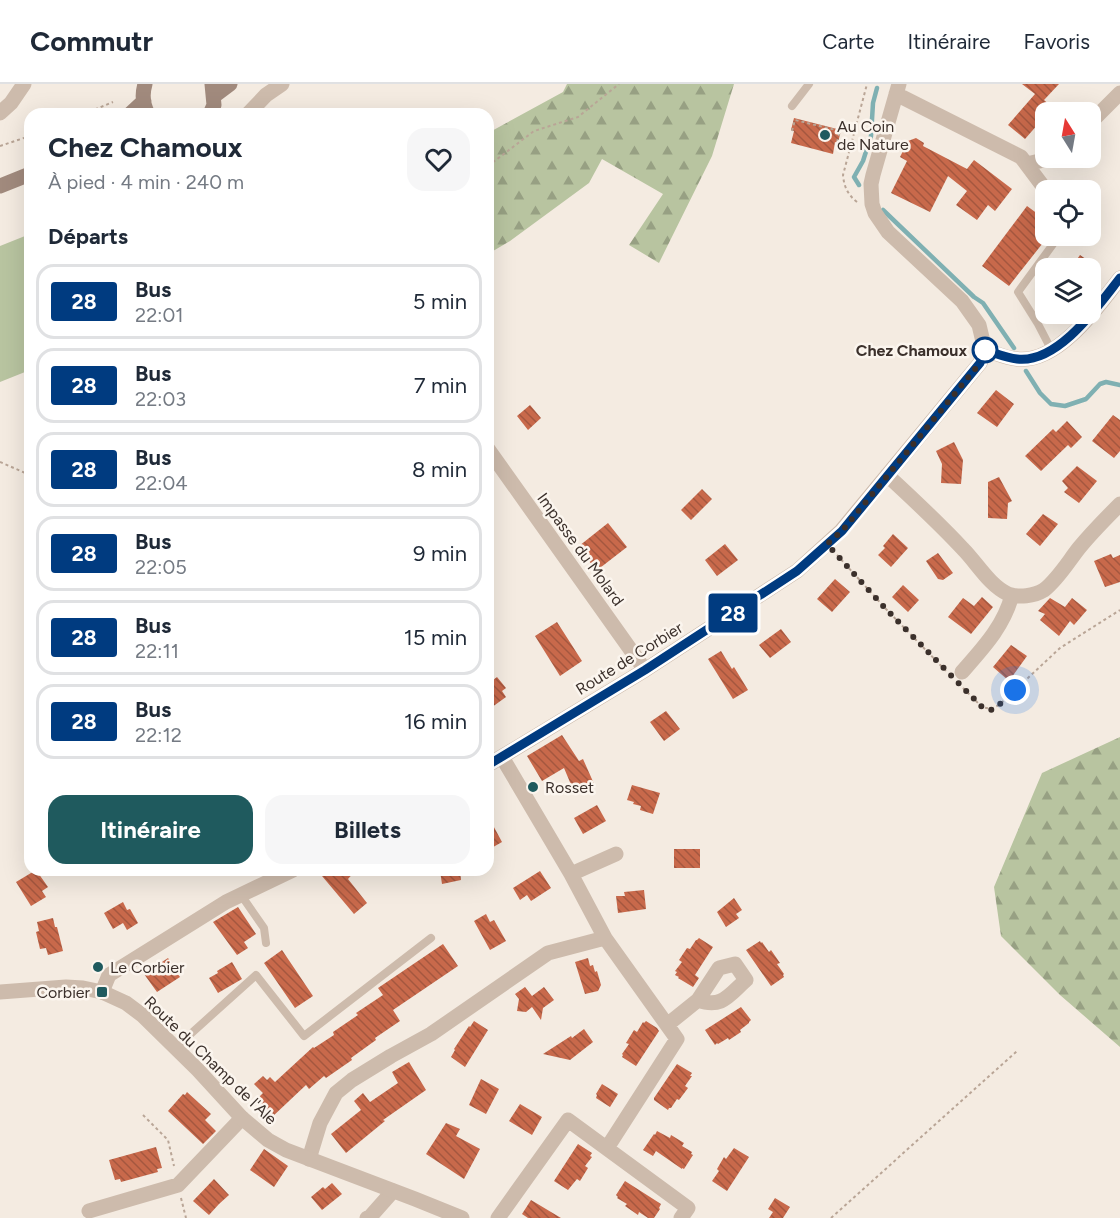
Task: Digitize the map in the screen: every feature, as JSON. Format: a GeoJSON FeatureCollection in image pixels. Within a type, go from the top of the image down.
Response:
{"type":"FeatureCollection","features":[{"type":"Feature","properties":{"kind":"main road"},"geometry":{"type":"LineString","coordinates":[[146,84],[144,90],[146,108]]}},
{"type":"Feature","properties":{"kind":"main road"},"geometry":{"type":"LineString","coordinates":[[213,108],[213,90],[230,84]]}},
{"type":"Feature","properties":{"kind":"main road"},"geometry":{"type":"LineString","coordinates":[[0,186],[24,176]]}},
{"type":"Feature","properties":{"kind":"street"},"geometry":{"type":"LineString","coordinates":[[0,113],[11,103],[24,84]]}},
{"type":"Feature","properties":{"kind":"street"},"geometry":{"type":"LineString","coordinates":[[252,108],[282,84]]}},
{"type":"Feature","properties":{"kind":"street"},"geometry":{"type":"LineString","coordinates":[[1039,180],[1021,157],[898,89],[873,175],[872,204],[879,222],[888,232],[962,301],[980,326],[985,350],[1018,360],[1040,357],[1052,351],[1088,319],[1120,278]]}},
{"type":"Feature","properties":{"kind":"street"},"geometry":{"type":"LineString","coordinates":[[1101,112],[1120,93]]}},
{"type":"Feature","properties":{"kind":"street"},"geometry":{"type":"LineString","coordinates":[[1028,164],[1035,162]]}},
{"type":"Feature","properties":{"kind":"street","name":"Route de Corbier"},"geometry":{"type":"LineString","coordinates":[[494,762],[645,670],[797,571],[842,531],[980,363],[985,350]]}},
{"type":"Feature","properties":{"kind":"street","name":"Impasse du Molard"},"geometry":{"type":"LineString","coordinates":[[494,457],[645,670]]}},
{"type":"Feature","properties":{"kind":"street"},"geometry":{"type":"LineString","coordinates":[[888,475],[927,511],[991,581],[1012,595],[1024,596],[1043,590],[1120,504]]}},
{"type":"Feature","properties":{"kind":"street"},"geometry":{"type":"LineString","coordinates":[[960,679],[992,639],[1005,616],[1012,595]]}},
{"type":"Feature","properties":{"kind":"street"},"geometry":{"type":"LineString","coordinates":[[502,757],[571,874],[605,938],[677,1039],[607,1148]]}},
{"type":"Feature","properties":{"kind":"street"},"geometry":{"type":"LineString","coordinates":[[571,874],[615,854]]}},
{"type":"Feature","properties":{"kind":"street"},"geometry":{"type":"LineString","coordinates":[[0,992],[66,987],[102,992],[109,975],[226,902],[281,876]]}},
{"type":"Feature","properties":{"kind":"street"},"geometry":{"type":"LineString","coordinates":[[309,1159],[320,1123],[336,1093],[352,1080],[431,1034],[548,953],[605,938]]}},
{"type":"Feature","properties":{"kind":"street","name":"Route du Champ de l'Ale"},"geometry":{"type":"LineString","coordinates":[[102,992],[142,1015],[198,1070],[242,1118],[268,1140],[286,1150],[462,1218]]}},
{"type":"Feature","properties":{"kind":"street"},"geometry":{"type":"LineString","coordinates":[[667,1025],[698,1000]]}},
{"type":"Feature","properties":{"kind":"street"},"geometry":{"type":"LineString","coordinates":[[89,1211],[178,1185],[242,1118]]}},
{"type":"Feature","properties":{"kind":"street"},"geometry":{"type":"LineString","coordinates":[[498,1218],[568,1120],[688,1208],[681,1218]]}},
{"type":"Feature","properties":{"kind":"street"},"geometry":{"type":"LineString","coordinates":[[367,1218],[393,1191]]}},
{"type":"Feature","properties":{"kind":"lane"},"geometry":{"type":"LineString","coordinates":[[792,106],[808,84]]}},
{"type":"Feature","properties":{"kind":"lane"},"geometry":{"type":"LineString","coordinates":[[1052,246],[1018,292],[1052,351]]}},
{"type":"Feature","properties":{"kind":"lane"},"geometry":{"type":"LineString","coordinates":[[241,895],[264,928],[266,943]]}},
{"type":"Feature","properties":{"kind":"lane"},"geometry":{"type":"LineString","coordinates":[[175,1048],[256,975],[304,1036],[431,938]]}},
{"type":"Feature","properties":{"kind":"path"},"geometry":{"type":"LineString","coordinates":[[494,161],[534,131],[578,117],[619,84]]}},
{"type":"Feature","properties":{"kind":"path"},"geometry":{"type":"LineString","coordinates":[[867,84],[843,175],[846,189],[852,198],[864,205],[872,204]]}},
{"type":"Feature","properties":{"kind":"path"},"geometry":{"type":"LineString","coordinates":[[98,108],[113,102]]}},
{"type":"Feature","properties":{"kind":"path"},"geometry":{"type":"LineString","coordinates":[[792,131],[795,120],[840,132],[837,142]]}},
{"type":"Feature","properties":{"kind":"path"},"geometry":{"type":"LineString","coordinates":[[0,146],[24,138]]}},
{"type":"Feature","properties":{"kind":"path"},"geometry":{"type":"LineString","coordinates":[[0,462],[24,472]]}},
{"type":"Feature","properties":{"kind":"path"},"geometry":{"type":"LineString","coordinates":[[827,544],[885,608],[960,679],[982,707],[991,710],[1060,648],[1120,610]]}},
{"type":"Feature","properties":{"kind":"path"},"geometry":{"type":"LineString","coordinates":[[831,1218],[1017,1051]]}},
{"type":"Feature","properties":{"kind":"path"},"geometry":{"type":"LineString","coordinates":[[143,1115],[168,1140],[186,1218]]}},
{"type":"Feature","properties":{"kind":"green space"},"geometry":{"type":"Polygon","coordinates":[[[567,84],[734,84],[712,156],[659,263],[629,245],[663,194],[602,159],[589,183],[494,250],[494,130],[563,92],[567,84]]]}},
{"type":"Feature","properties":{"kind":"green space"},"geometry":{"type":"Polygon","coordinates":[[[24,236],[24,372],[0,382],[0,246],[24,236]]]}},
{"type":"Feature","properties":{"kind":"green space"},"geometry":{"type":"Polygon","coordinates":[[[1120,737],[1120,1047],[1060,995],[1001,936],[994,887],[1042,773],[1120,737]]]}},
{"type":"Feature","properties":{"kind":"building"},"geometry":{"type":"Polygon","coordinates":[[[1022,84],[1059,84],[1044,100],[1046,102],[1035,102],[1035,128],[1025,139],[1008,125],[1035,94],[1022,84]]]}},
{"type":"Feature","properties":{"kind":"building"},"geometry":{"type":"Polygon","coordinates":[[[794,118],[841,130],[838,143],[835,142],[833,154],[791,143],[794,118]]]}},
{"type":"Feature","properties":{"kind":"building"},"geometry":{"type":"Polygon","coordinates":[[[916,138],[924,143],[923,146],[967,169],[974,160],[1012,189],[995,211],[988,205],[977,220],[956,205],[967,191],[948,176],[930,212],[891,193],[907,161],[900,157],[908,141],[916,138]]]}},
{"type":"Feature","properties":{"kind":"building"},"geometry":{"type":"Polygon","coordinates":[[[1027,206],[1035,212],[1035,246],[1040,246],[1009,286],[982,266],[1027,206]]]}},
{"type":"Feature","properties":{"kind":"building"},"geometry":{"type":"Polygon","coordinates":[[[996,390],[1014,404],[997,427],[977,413],[996,390]]]}},
{"type":"Feature","properties":{"kind":"building"},"geometry":{"type":"Polygon","coordinates":[[[530,405],[541,418],[528,430],[517,416],[530,405]]]}},
{"type":"Feature","properties":{"kind":"building"},"geometry":{"type":"Polygon","coordinates":[[[1113,415],[1120,420],[1120,451],[1114,458],[1092,441],[1113,415]]]}},
{"type":"Feature","properties":{"kind":"building"},"geometry":{"type":"Polygon","coordinates":[[[1067,421],[1082,437],[1071,448],[1068,445],[1041,471],[1025,456],[1053,429],[1056,432],[1067,421]]]}},
{"type":"Feature","properties":{"kind":"building"},"geometry":{"type":"Polygon","coordinates":[[[954,442],[963,460],[961,484],[941,483],[942,464],[936,451],[954,442]]]}},
{"type":"Feature","properties":{"kind":"building"},"geometry":{"type":"Polygon","coordinates":[[[1077,466],[1097,481],[1079,503],[1064,492],[1068,488],[1062,481],[1077,466]]]}},
{"type":"Feature","properties":{"kind":"building"},"geometry":{"type":"Polygon","coordinates":[[[999,477],[1012,501],[1008,503],[1007,519],[988,518],[988,482],[999,477]]]}},
{"type":"Feature","properties":{"kind":"building"},"geometry":{"type":"Polygon","coordinates":[[[702,489],[712,499],[691,520],[681,510],[702,489]]]}},
{"type":"Feature","properties":{"kind":"building"},"geometry":{"type":"Polygon","coordinates":[[[1043,514],[1058,524],[1040,546],[1026,534],[1043,514]]]}},
{"type":"Feature","properties":{"kind":"building"},"geometry":{"type":"Polygon","coordinates":[[[608,523],[627,547],[596,571],[579,546],[608,523]]]}},
{"type":"Feature","properties":{"kind":"building"},"geometry":{"type":"Polygon","coordinates":[[[893,534],[908,548],[891,567],[878,555],[893,534]]]}},
{"type":"Feature","properties":{"kind":"building"},"geometry":{"type":"Polygon","coordinates":[[[725,544],[738,560],[717,576],[705,560],[725,544]]]}},
{"type":"Feature","properties":{"kind":"building"},"geometry":{"type":"Polygon","coordinates":[[[938,553],[953,573],[943,580],[938,579],[926,561],[938,553]]]}},
{"type":"Feature","properties":{"kind":"building"},"geometry":{"type":"Polygon","coordinates":[[[1111,554],[1113,558],[1120,555],[1120,582],[1105,587],[1094,561],[1111,554]]]}},
{"type":"Feature","properties":{"kind":"building"},"geometry":{"type":"Polygon","coordinates":[[[835,579],[850,592],[832,612],[817,599],[835,579]]]}},
{"type":"Feature","properties":{"kind":"building"},"geometry":{"type":"Polygon","coordinates":[[[903,585],[919,600],[908,612],[892,597],[903,585]]]}},
{"type":"Feature","properties":{"kind":"building"},"geometry":{"type":"Polygon","coordinates":[[[982,597],[993,607],[971,634],[948,617],[963,598],[974,606],[982,597]]]}},
{"type":"Feature","properties":{"kind":"building"},"geometry":{"type":"Polygon","coordinates":[[[1050,598],[1065,607],[1072,598],[1087,610],[1074,625],[1070,621],[1059,636],[1040,620],[1045,614],[1038,611],[1050,598]]]}},
{"type":"Feature","properties":{"kind":"building"},"geometry":{"type":"Polygon","coordinates":[[[557,622],[582,661],[560,676],[535,636],[557,622]]]}},
{"type":"Feature","properties":{"kind":"building"},"geometry":{"type":"Polygon","coordinates":[[[781,629],[791,642],[770,658],[759,645],[781,629]]]}},
{"type":"Feature","properties":{"kind":"building"},"geometry":{"type":"Polygon","coordinates":[[[1011,645],[1027,656],[1009,681],[993,667],[1011,645]]]}},
{"type":"Feature","properties":{"kind":"building"},"geometry":{"type":"Polygon","coordinates":[[[721,651],[748,690],[733,699],[708,659],[721,651]]]}},
{"type":"Feature","properties":{"kind":"building"},"geometry":{"type":"Polygon","coordinates":[[[497,677],[506,688],[502,691],[506,697],[494,706],[494,679],[497,677]]]}},
{"type":"Feature","properties":{"kind":"building"},"geometry":{"type":"Polygon","coordinates":[[[666,711],[680,729],[664,741],[650,722],[666,711]]]}},
{"type":"Feature","properties":{"kind":"building"},"geometry":{"type":"Polygon","coordinates":[[[562,735],[579,761],[583,759],[595,786],[575,794],[564,768],[542,781],[527,756],[562,735]]]}},
{"type":"Feature","properties":{"kind":"building"},"geometry":{"type":"Polygon","coordinates":[[[632,785],[660,793],[653,814],[640,810],[641,806],[627,800],[632,785]]]}},
{"type":"Feature","properties":{"kind":"building"},"geometry":{"type":"Polygon","coordinates":[[[597,805],[606,821],[583,834],[574,818],[597,805]]]}},
{"type":"Feature","properties":{"kind":"building"},"geometry":{"type":"Polygon","coordinates":[[[494,827],[502,842],[494,847],[494,827]]]}},
{"type":"Feature","properties":{"kind":"building"},"geometry":{"type":"Polygon","coordinates":[[[674,849],[700,849],[700,868],[674,868],[674,849]]]}},
{"type":"Feature","properties":{"kind":"building"},"geometry":{"type":"Polygon","coordinates":[[[540,871],[551,888],[531,901],[527,895],[520,900],[513,888],[540,871]]]}},
{"type":"Feature","properties":{"kind":"building"},"geometry":{"type":"Polygon","coordinates":[[[26,876],[40,876],[48,887],[42,891],[46,897],[31,906],[16,882],[26,876]]]}},
{"type":"Feature","properties":{"kind":"building"},"geometry":{"type":"Polygon","coordinates":[[[322,876],[351,876],[348,879],[367,903],[354,914],[322,876]]]}},
{"type":"Feature","properties":{"kind":"building"},"geometry":{"type":"Polygon","coordinates":[[[441,876],[461,876],[461,880],[442,884],[441,876]]]}},
{"type":"Feature","properties":{"kind":"building"},"geometry":{"type":"Polygon","coordinates":[[[644,890],[646,909],[618,913],[616,896],[625,896],[624,892],[644,890]]]}},
{"type":"Feature","properties":{"kind":"building"},"geometry":{"type":"Polygon","coordinates":[[[734,898],[742,910],[736,914],[739,918],[726,927],[717,912],[734,898]]]}},
{"type":"Feature","properties":{"kind":"building"},"geometry":{"type":"Polygon","coordinates":[[[123,902],[138,923],[127,930],[123,923],[113,929],[104,913],[123,902]]]}},
{"type":"Feature","properties":{"kind":"building"},"geometry":{"type":"Polygon","coordinates":[[[238,907],[256,934],[244,942],[248,948],[237,955],[213,922],[238,907]]]}},
{"type":"Feature","properties":{"kind":"building"},"geometry":{"type":"Polygon","coordinates":[[[486,914],[490,922],[494,920],[506,941],[490,950],[474,921],[486,914]]]}},
{"type":"Feature","properties":{"kind":"building"},"geometry":{"type":"Polygon","coordinates":[[[53,918],[63,951],[48,955],[46,948],[40,949],[36,932],[39,931],[37,922],[53,918]]]}},
{"type":"Feature","properties":{"kind":"building"},"geometry":{"type":"Polygon","coordinates":[[[699,938],[713,947],[695,975],[699,978],[693,987],[678,978],[675,971],[682,962],[679,960],[687,948],[690,949],[699,938]]]}},
{"type":"Feature","properties":{"kind":"building"},"geometry":{"type":"Polygon","coordinates":[[[760,941],[769,952],[771,950],[784,974],[784,977],[771,986],[746,950],[760,941]]]}},
{"type":"Feature","properties":{"kind":"building"},"geometry":{"type":"Polygon","coordinates":[[[443,944],[458,966],[393,1010],[400,1021],[326,1078],[324,1076],[309,1089],[306,1085],[271,1118],[255,1101],[263,1093],[254,1084],[263,1076],[267,1080],[270,1077],[275,1082],[313,1047],[334,1035],[333,1032],[358,1015],[356,1013],[383,995],[378,988],[443,944]]]}},
{"type":"Feature","properties":{"kind":"building"},"geometry":{"type":"Polygon","coordinates":[[[282,950],[313,996],[295,1008],[264,963],[282,950]]]}},
{"type":"Feature","properties":{"kind":"building"},"geometry":{"type":"Polygon","coordinates":[[[168,958],[180,977],[157,992],[144,974],[168,958]]]}},
{"type":"Feature","properties":{"kind":"building"},"geometry":{"type":"Polygon","coordinates":[[[588,958],[590,966],[593,965],[595,972],[597,971],[601,985],[598,991],[585,994],[575,962],[588,958]]]}},
{"type":"Feature","properties":{"kind":"building"},"geometry":{"type":"Polygon","coordinates":[[[232,962],[242,979],[218,993],[209,978],[232,962]]]}},
{"type":"Feature","properties":{"kind":"building"},"geometry":{"type":"Polygon","coordinates":[[[525,987],[532,996],[544,987],[554,1000],[543,1008],[541,1020],[532,1007],[526,1012],[517,1011],[519,999],[515,994],[525,987]]]}},
{"type":"Feature","properties":{"kind":"building"},"geometry":{"type":"Polygon","coordinates":[[[741,1007],[751,1020],[749,1023],[729,1040],[728,1038],[715,1045],[705,1030],[741,1007]]]}},
{"type":"Feature","properties":{"kind":"building"},"geometry":{"type":"Polygon","coordinates":[[[474,1021],[488,1030],[465,1067],[451,1057],[474,1021]]]}},
{"type":"Feature","properties":{"kind":"building"},"geometry":{"type":"Polygon","coordinates":[[[646,1021],[659,1031],[636,1066],[622,1057],[622,1054],[634,1030],[637,1032],[646,1021]]]}},
{"type":"Feature","properties":{"kind":"building"},"geometry":{"type":"Polygon","coordinates":[[[584,1029],[593,1042],[570,1060],[543,1054],[571,1036],[572,1038],[584,1029]]]}},
{"type":"Feature","properties":{"kind":"building"},"geometry":{"type":"Polygon","coordinates":[[[409,1062],[426,1090],[383,1120],[385,1121],[346,1153],[331,1134],[361,1110],[354,1101],[363,1093],[370,1102],[398,1083],[392,1072],[409,1062]]]}},
{"type":"Feature","properties":{"kind":"building"},"geometry":{"type":"Polygon","coordinates":[[[677,1064],[692,1073],[690,1076],[692,1076],[685,1086],[688,1088],[668,1110],[654,1098],[677,1064]]]}},
{"type":"Feature","properties":{"kind":"building"},"geometry":{"type":"Polygon","coordinates":[[[481,1079],[499,1089],[486,1114],[469,1105],[481,1079]]]}},
{"type":"Feature","properties":{"kind":"building"},"geometry":{"type":"Polygon","coordinates":[[[602,1084],[618,1094],[610,1107],[596,1098],[602,1084]]]}},
{"type":"Feature","properties":{"kind":"building"},"geometry":{"type":"Polygon","coordinates":[[[187,1092],[211,1114],[205,1120],[216,1131],[203,1144],[168,1111],[187,1092]]]}},
{"type":"Feature","properties":{"kind":"building"},"geometry":{"type":"Polygon","coordinates":[[[520,1104],[542,1117],[532,1135],[509,1121],[520,1104]]]}},
{"type":"Feature","properties":{"kind":"building"},"geometry":{"type":"Polygon","coordinates":[[[446,1123],[460,1129],[456,1136],[480,1149],[464,1179],[426,1154],[446,1123]]]}},
{"type":"Feature","properties":{"kind":"building"},"geometry":{"type":"Polygon","coordinates":[[[657,1131],[670,1138],[671,1135],[684,1143],[682,1146],[692,1152],[693,1155],[684,1169],[656,1151],[653,1156],[643,1150],[657,1131]]]}},
{"type":"Feature","properties":{"kind":"building"},"geometry":{"type":"Polygon","coordinates":[[[578,1144],[592,1153],[590,1156],[592,1157],[585,1166],[588,1168],[580,1181],[577,1179],[568,1190],[554,1181],[578,1144]]]}},
{"type":"Feature","properties":{"kind":"building"},"geometry":{"type":"Polygon","coordinates":[[[156,1147],[162,1168],[157,1169],[158,1172],[121,1182],[120,1179],[115,1180],[109,1160],[156,1147]]]}},
{"type":"Feature","properties":{"kind":"building"},"geometry":{"type":"Polygon","coordinates":[[[734,1148],[749,1157],[727,1191],[712,1181],[724,1157],[726,1159],[734,1148]]]}},
{"type":"Feature","properties":{"kind":"building"},"geometry":{"type":"Polygon","coordinates":[[[264,1149],[288,1166],[274,1187],[250,1170],[264,1149]]]}},
{"type":"Feature","properties":{"kind":"building"},"geometry":{"type":"Polygon","coordinates":[[[214,1179],[229,1195],[209,1215],[193,1201],[214,1179]]]}},
{"type":"Feature","properties":{"kind":"building"},"geometry":{"type":"Polygon","coordinates":[[[625,1181],[661,1204],[654,1218],[648,1218],[639,1212],[638,1215],[617,1198],[616,1195],[625,1181]]]}},
{"type":"Feature","properties":{"kind":"building"},"geometry":{"type":"Polygon","coordinates":[[[332,1183],[342,1194],[322,1210],[311,1197],[332,1183]]]}},
{"type":"Feature","properties":{"kind":"building"},"geometry":{"type":"Polygon","coordinates":[[[775,1198],[790,1207],[783,1218],[769,1218],[773,1212],[768,1209],[775,1198]]]}},
{"type":"Feature","properties":{"kind":"building"},"geometry":{"type":"Polygon","coordinates":[[[531,1200],[561,1218],[528,1218],[522,1214],[531,1200]]]}},
{"type":"Feature","properties":{"kind":"waterway"},"geometry":{"type":"LineString","coordinates":[[859,185],[854,177],[863,161],[871,136],[873,103],[877,88]]}},
{"type":"Feature","properties":{"kind":"waterway"},"geometry":{"type":"LineString","coordinates":[[883,210],[983,303],[1014,348]]}},
{"type":"Feature","properties":{"kind":"waterway"},"geometry":{"type":"LineString","coordinates":[[1026,371],[1040,393],[1051,404],[1065,406],[1086,399],[1100,384],[1106,382],[1120,385]]}},
{"type":"Feature","properties":{"kind":"bus line","name":"28"},"geometry":{"type":"LineString","coordinates":[[494,761],[645,670],[797,571],[842,531],[980,363],[985,350],[1018,360],[1040,357],[1053,350],[1088,319],[1120,278]]}},
{"type":"Feature","properties":{"kind":"place","name":"Au Coin de Nature"},"geometry":{"type":"Point","coordinates":[825,135]}},
{"type":"Feature","properties":{"kind":"place","name":"Chez Chamoux"},"geometry":{"type":"Point","coordinates":[985,350]}},
{"type":"Feature","properties":{"kind":"place","name":"Rosset"},"geometry":{"type":"Point","coordinates":[533,787]}},
{"type":"Feature","properties":{"kind":"place","name":"Le Corbier"},"geometry":{"type":"Point","coordinates":[98,967]}},
{"type":"Feature","properties":{"kind":"place","name":"Corbier"},"geometry":{"type":"Point","coordinates":[102,992]}},
{"type":"Feature","properties":{"kind":"route"},"geometry":{"type":"LineString","coordinates":[[985,350],[980,363],[842,531],[827,544],[885,608],[982,707],[991,710],[1015,690]]}}]}
